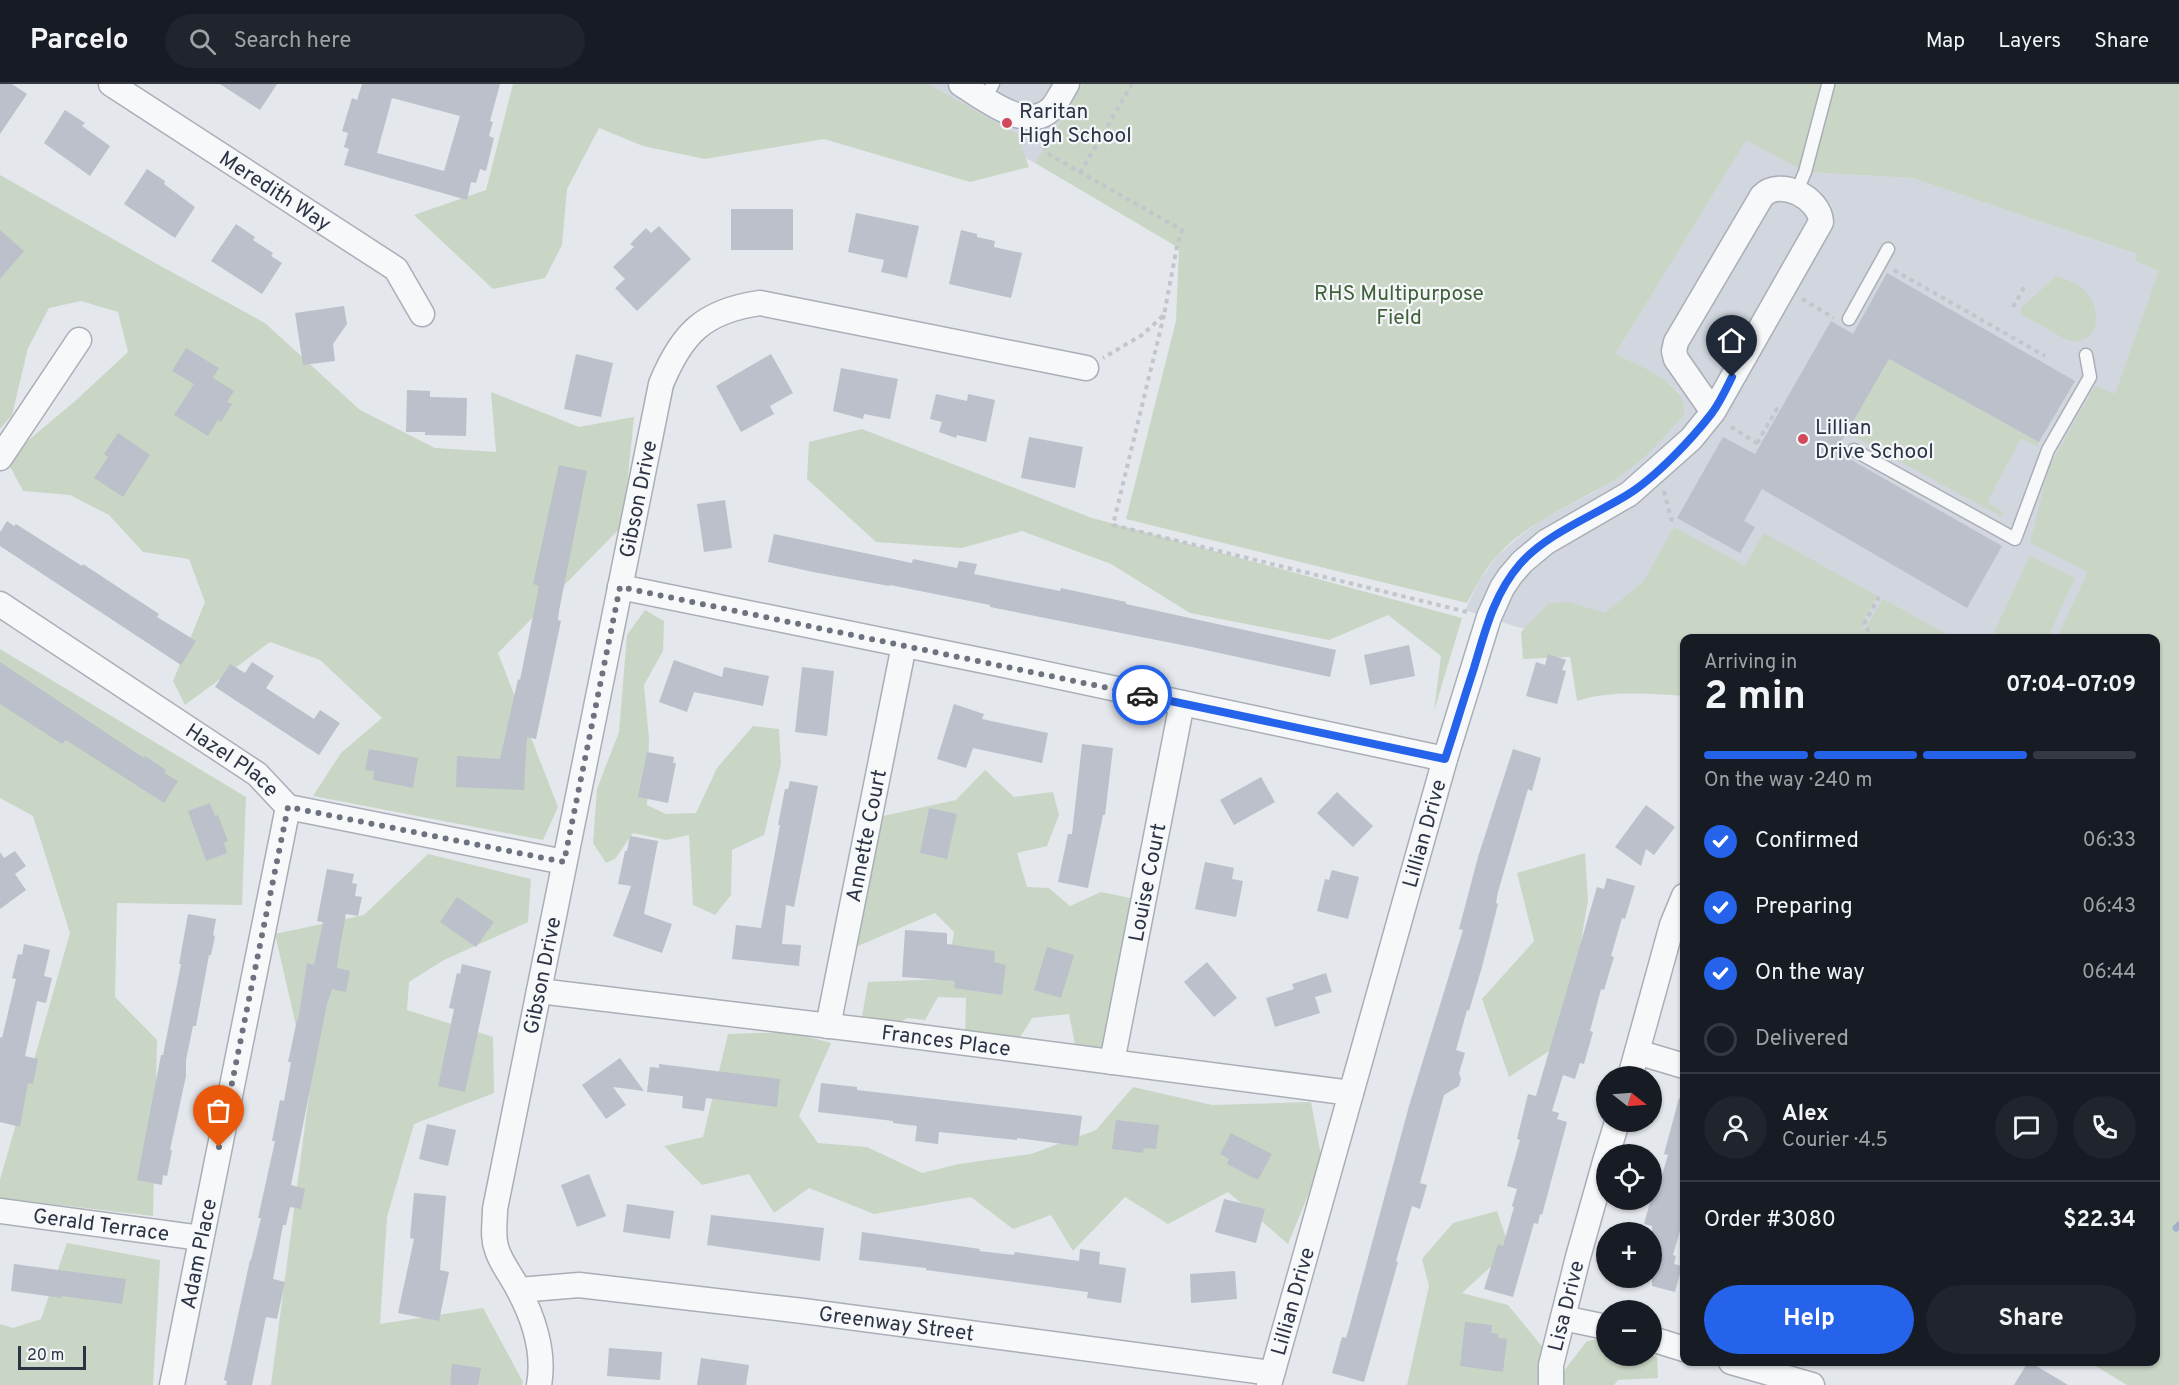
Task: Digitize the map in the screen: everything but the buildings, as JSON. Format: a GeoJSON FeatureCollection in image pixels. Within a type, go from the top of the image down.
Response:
{"type":"FeatureCollection","features":[{"type":"Feature","properties":{"kind":"street","name":"Meredith Way"},"geometry":{"type":"LineString","coordinates":[[111,84],[396,269],[422,315]]}},
{"type":"Feature","properties":{"kind":"street"},"geometry":{"type":"LineString","coordinates":[[961,84],[989,91],[1020,118],[1037,118],[1052,109],[1067,84]]}},
{"type":"Feature","properties":{"kind":"street"},"geometry":{"type":"LineString","coordinates":[[1719,418],[1676,359],[1674,351],[1676,342],[1762,196],[1772,188],[1789,190]]}},
{"type":"Feature","properties":{"kind":"street","name":"Lillian Drive"},"geometry":{"type":"LineString","coordinates":[[1270,1379],[1445,759],[1489,618],[1502,588],[1522,562],[1546,542],[1629,494],[1691,439],[1719,418],[1821,222],[1819,211],[1789,190]]}},
{"type":"Feature","properties":{"kind":"street","name":"Gibson Drive"},"geometry":{"type":"LineString","coordinates":[[539,1385],[540,1356],[536,1333],[519,1290],[497,1251],[494,1236],[495,1209],[661,384],[672,357],[688,335],[710,318],[735,307],[760,303],[1086,368]]}},
{"type":"Feature","properties":{"kind":"street"},"geometry":{"type":"LineString","coordinates":[[0,458],[79,340]]}},
{"type":"Feature","properties":{"kind":"street"},"geometry":{"type":"LineString","coordinates":[[620,587],[1445,759]]}},
{"type":"Feature","properties":{"kind":"street","name":"Hazel Place"},"geometry":{"type":"LineString","coordinates":[[0,604],[257,774],[288,807],[564,862]]}},
{"type":"Feature","properties":{"kind":"street","name":"Annette Court"},"geometry":{"type":"LineString","coordinates":[[828,1026],[904,645]]}},
{"type":"Feature","properties":{"kind":"street","name":"Louise Court"},"geometry":{"type":"LineString","coordinates":[[1112,1062],[1182,703]]}},
{"type":"Feature","properties":{"kind":"street","name":"Adam Place"},"geometry":{"type":"LineString","coordinates":[[172,1385],[288,807]]}},
{"type":"Feature","properties":{"kind":"street"},"geometry":{"type":"LineString","coordinates":[[1633,1066],[1672,925],[1680,906]]}},
{"type":"Feature","properties":{"kind":"street","name":"Frances Place"},"geometry":{"type":"LineString","coordinates":[[540,991],[1351,1093]]}},
{"type":"Feature","properties":{"kind":"street"},"geometry":{"type":"LineString","coordinates":[[1637,1052],[1680,1065]]}},
{"type":"Feature","properties":{"kind":"street","name":"Lisa Drive"},"geometry":{"type":"LineString","coordinates":[[1551,1385],[1551,1365],[1596,1195]]}},
{"type":"Feature","properties":{"kind":"street","name":"Gerald Terrace"},"geometry":{"type":"LineString","coordinates":[[0,1211],[201,1238]]}},
{"type":"Feature","properties":{"kind":"street","name":"Greenway Street"},"geometry":{"type":"LineString","coordinates":[[519,1290],[579,1285],[803,1311],[1270,1379]]}},
{"type":"Feature","properties":{"kind":"street"},"geometry":{"type":"LineString","coordinates":[[1563,1318],[1596,1325]]}},
{"type":"Feature","properties":{"kind":"street"},"geometry":{"type":"LineString","coordinates":[[1662,1343],[1680,1348]]}},
{"type":"Feature","properties":{"kind":"street"},"geometry":{"type":"LineString","coordinates":[[1745,1366],[1812,1385]]}},
{"type":"Feature","properties":{"kind":"lane"},"geometry":{"type":"LineString","coordinates":[[1789,190],[1805,172],[1828,85]]}},
{"type":"Feature","properties":{"kind":"lane"},"geometry":{"type":"LineString","coordinates":[[1849,319],[1888,249]]}},
{"type":"Feature","properties":{"kind":"lane"},"geometry":{"type":"LineString","coordinates":[[1854,450],[2015,539],[2048,450],[2090,377],[2086,355]]}},
{"type":"Feature","properties":{"kind":"path"},"geometry":{"type":"LineString","coordinates":[[1080,173],[1132,84]]}},
{"type":"Feature","properties":{"kind":"path"},"geometry":{"type":"LineString","coordinates":[[1020,118],[1050,155],[1182,230],[1176,246],[1164,315],[1113,525],[1469,612]]}},
{"type":"Feature","properties":{"kind":"path"},"geometry":{"type":"LineString","coordinates":[[1893,270],[2045,356]]}},
{"type":"Feature","properties":{"kind":"path"},"geometry":{"type":"LineString","coordinates":[[2013,307],[2026,284]]}},
{"type":"Feature","properties":{"kind":"path"},"geometry":{"type":"LineString","coordinates":[[1799,297],[1835,319]]}},
{"type":"Feature","properties":{"kind":"path"},"geometry":{"type":"LineString","coordinates":[[1086,368],[1142,335],[1164,315]]}},
{"type":"Feature","properties":{"kind":"path"},"geometry":{"type":"LineString","coordinates":[[1719,418],[1759,444],[1777,409],[1780,411]]}},
{"type":"Feature","properties":{"kind":"path"},"geometry":{"type":"LineString","coordinates":[[1663,486],[1671,519],[1677,522]]}},
{"type":"Feature","properties":{"kind":"path"},"geometry":{"type":"LineString","coordinates":[[1871,634],[1864,624],[1879,597]]}},
{"type":"Feature","properties":{"kind":"shaded area","name":"Raritan High School"},"geometry":{"type":"Polygon","coordinates":[[[875,84],[1083,84],[1035,163],[875,84]]]}},
{"type":"Feature","properties":{"kind":"shaded area"},"geometry":{"type":"Polygon","coordinates":[[[1746,139],[1805,172],[1912,178],[2137,254],[2135,261],[2179,279],[2098,634],[1680,634],[1680,640],[1622,650],[1517,627],[1465,610],[1480,580],[1497,556],[1546,517],[1591,494],[1626,472],[1683,416],[1679,392],[1669,383],[1616,353],[1746,139]]]}},
{"type":"Feature","properties":{"kind":"green space"},"geometry":{"type":"Polygon","coordinates":[[[513,84],[928,84],[1017,134],[1029,167],[970,182],[824,139],[705,159],[643,146],[599,128],[567,189],[562,245],[545,278],[493,289],[414,215],[486,190],[513,84]]]}},
{"type":"Feature","properties":{"kind":"green space","name":"RHS Multipurpose Field"},"geometry":{"type":"Polygon","coordinates":[[[1083,84],[2179,84],[2179,1385],[2127,1385],[2096,1366],[2160,1366],[2160,634],[2058,634],[2088,572],[2030,543],[2049,467],[2095,386],[2115,394],[2159,271],[2135,261],[2137,254],[1912,178],[1805,172],[1746,140],[1616,353],[1672,386],[1680,395],[1684,405],[1683,416],[1647,454],[1623,474],[1541,521],[1510,543],[1488,567],[1467,603],[1126,519],[1176,321],[1179,248],[1035,163],[1083,84]]]}},
{"type":"Feature","properties":{"kind":"green space"},"geometry":{"type":"Polygon","coordinates":[[[0,175],[265,323],[360,410],[435,448],[496,452],[491,392],[579,427],[634,417],[623,525],[498,653],[558,807],[543,840],[313,796],[341,753],[382,718],[320,660],[270,642],[185,705],[173,681],[205,602],[189,559],[143,552],[109,515],[70,495],[23,491],[6,459],[74,402],[128,352],[118,312],[81,301],[49,308],[28,348],[12,415],[0,429],[0,175]]]}},
{"type":"Feature","properties":{"kind":"green space"},"geometry":{"type":"Polygon","coordinates":[[[2056,276],[2078,285],[2091,299],[2095,308],[2095,326],[2085,339],[2076,341],[2065,339],[2021,314],[2021,308],[2056,276]]]}},
{"type":"Feature","properties":{"kind":"green space"},"geometry":{"type":"Polygon","coordinates":[[[1889,359],[2039,442],[2037,447],[2021,438],[1987,502],[2003,512],[2002,517],[1846,432],[1889,359]]]}},
{"type":"Feature","properties":{"kind":"green space"},"geometry":{"type":"Polygon","coordinates":[[[862,429],[1092,518],[1462,618],[1434,711],[1441,656],[1388,615],[1329,640],[1190,613],[1111,564],[1022,531],[962,548],[876,542],[807,479],[809,442],[862,429]]]}},
{"type":"Feature","properties":{"kind":"green space"},"geometry":{"type":"Polygon","coordinates":[[[1674,527],[1745,566],[1764,533],[1877,596],[1862,625],[1864,630],[1883,599],[1947,634],[1680,634],[1680,696],[1617,694],[1577,701],[1570,657],[1523,659],[1521,632],[1548,604],[1569,602],[1605,613],[1643,582],[1674,527]]]}},
{"type":"Feature","properties":{"kind":"green space"},"geometry":{"type":"Polygon","coordinates":[[[2030,556],[2075,578],[2049,634],[1993,634],[2030,556]]]}},
{"type":"Feature","properties":{"kind":"green space"},"geometry":{"type":"Polygon","coordinates":[[[645,610],[664,621],[663,651],[644,685],[649,739],[647,805],[666,814],[696,813],[717,768],[753,726],[779,729],[781,764],[764,835],[732,850],[731,895],[715,915],[693,905],[689,835],[666,840],[633,833],[615,859],[606,863],[593,843],[597,789],[619,732],[627,635],[645,610]]]}},
{"type":"Feature","properties":{"kind":"green space"},"geometry":{"type":"Polygon","coordinates":[[[0,649],[246,797],[242,905],[117,903],[115,997],[157,1040],[153,1216],[0,1198],[0,1180],[70,933],[33,816],[0,798],[0,649]]]}},
{"type":"Feature","properties":{"kind":"green space"},"geometry":{"type":"Polygon","coordinates":[[[985,770],[1014,797],[1053,792],[1059,815],[1047,846],[1017,853],[1027,887],[1049,888],[1070,906],[1101,892],[1130,898],[1126,970],[1099,1056],[1075,1044],[1069,1014],[1032,1018],[1015,1045],[965,1036],[966,998],[938,997],[925,1020],[907,1018],[886,1031],[862,1016],[868,982],[946,979],[954,932],[935,913],[858,946],[859,877],[883,816],[956,800],[985,770]]]}},
{"type":"Feature","properties":{"kind":"green space"},"geometry":{"type":"Polygon","coordinates":[[[1585,853],[1588,900],[1576,971],[1554,1048],[1509,1077],[1482,999],[1534,941],[1517,873],[1585,853]]]}},
{"type":"Feature","properties":{"kind":"green space"},"geometry":{"type":"Polygon","coordinates":[[[428,854],[531,879],[528,922],[444,960],[409,982],[407,1010],[493,1037],[494,1093],[414,1124],[387,1217],[380,1324],[483,1308],[523,1382],[522,1385],[271,1385],[310,1087],[275,934],[364,915],[428,854]]]}},
{"type":"Feature","properties":{"kind":"green space"},"geometry":{"type":"Polygon","coordinates":[[[791,1032],[831,1043],[799,1116],[818,1143],[867,1147],[922,1173],[959,1164],[1031,1154],[1096,1130],[1133,1087],[1212,1105],[1311,1102],[1322,1161],[1288,1244],[1228,1192],[1168,1224],[1125,1197],[1073,1251],[1051,1215],[1013,1229],[971,1197],[874,1214],[809,1188],[774,1213],[749,1174],[702,1185],[664,1146],[703,1137],[728,1034],[791,1032]]]}},
{"type":"Feature","properties":{"kind":"green space"},"geometry":{"type":"Polygon","coordinates":[[[1497,1211],[1510,1249],[1462,1293],[1508,1305],[1563,1372],[1587,1341],[1596,1340],[1596,1366],[1657,1366],[1658,1378],[1618,1380],[1614,1385],[1407,1385],[1429,1286],[1422,1259],[1453,1223],[1497,1211]]]}},
{"type":"Feature","properties":{"kind":"green space"},"geometry":{"type":"Polygon","coordinates":[[[67,1243],[160,1260],[153,1385],[0,1385],[0,1324],[13,1328],[41,1319],[67,1243]]]}},
{"type":"Feature","properties":{"kind":"waterway"},"geometry":{"type":"LineString","coordinates":[[2176,1228],[2179,1225]]}},
{"type":"Feature","properties":{"kind":"way so far"},"geometry":{"type":"LineString","coordinates":[[219,1147],[288,807],[564,862],[620,587],[1142,695]]}},
{"type":"Feature","properties":{"kind":"place","name":"Raritan High School"},"geometry":{"type":"Point","coordinates":[1007,123]}},
{"type":"Feature","properties":{"kind":"place","name":"Lillian Drive School"},"geometry":{"type":"Point","coordinates":[1803,439]}},
{"type":"Feature","properties":{"kind":"route"},"geometry":{"type":"LineString","coordinates":[[1142,695],[1445,759],[1489,618],[1510,576],[1522,562],[1546,542],[1629,494],[1659,469],[1691,439],[1713,412],[1732,377]]}}]}
